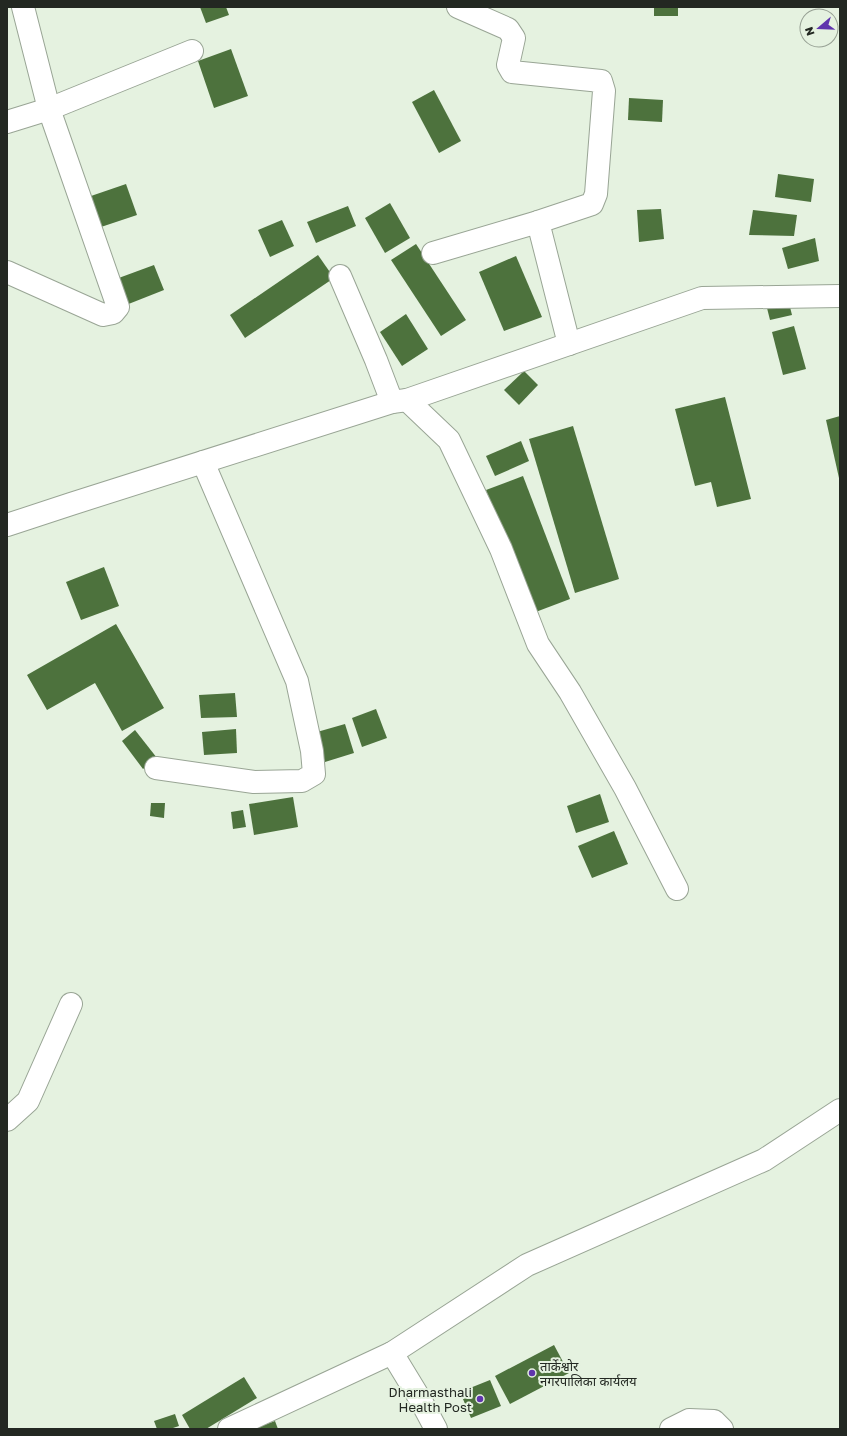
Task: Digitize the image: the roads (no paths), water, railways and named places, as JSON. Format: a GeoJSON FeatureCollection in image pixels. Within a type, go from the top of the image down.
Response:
{"type":"FeatureCollection","features":[{"type":"Feature","properties":{"kind":"street"},"geometry":{"type":"LineString","coordinates":[[7,272],[103,315],[113,313],[118,307],[49,109],[23,7]]}},
{"type":"Feature","properties":{"kind":"street"},"geometry":{"type":"LineString","coordinates":[[433,252],[538,222],[592,204],[596,194],[604,91],[601,81],[512,72],[508,65],[514,38],[508,29],[458,7]]}},
{"type":"Feature","properties":{"kind":"street"},"geometry":{"type":"LineString","coordinates":[[7,122],[49,109],[192,51]]}},
{"type":"Feature","properties":{"kind":"street"},"geometry":{"type":"LineString","coordinates":[[538,222],[569,344]]}},
{"type":"Feature","properties":{"kind":"street"},"geometry":{"type":"LineString","coordinates":[[340,276],[376,360],[399,401],[449,440],[500,549],[538,644],[570,692],[621,781],[677,890]]}},
{"type":"Feature","properties":{"kind":"street"},"geometry":{"type":"LineString","coordinates":[[7,525],[399,401],[702,298],[840,296]]}},
{"type":"Feature","properties":{"kind":"street"},"geometry":{"type":"LineString","coordinates":[[156,768],[254,782],[302,781],[314,774],[312,751],[297,681],[203,462]]}},
{"type":"Feature","properties":{"kind":"street"},"geometry":{"type":"LineString","coordinates":[[7,1120],[28,1101],[71,1004]]}},
{"type":"Feature","properties":{"kind":"street"},"geometry":{"type":"LineString","coordinates":[[229,1429],[392,1353],[527,1265],[764,1160],[840,1110]]}},
{"type":"Feature","properties":{"kind":"street"},"geometry":{"type":"LineString","coordinates":[[392,1353],[436,1429]]}},
{"type":"Feature","properties":{"kind":"street"},"geometry":{"type":"LineString","coordinates":[[671,1429],[689,1420],[714,1421],[722,1429]]}},
{"type":"Feature","properties":{"kind":"place","name":"तार्केश्वोर नगरपालिका कार्यलय"},"geometry":{"type":"Point","coordinates":[532,1373]}},
{"type":"Feature","properties":{"kind":"place","name":"Dharmasthali Health Post"},"geometry":{"type":"Point","coordinates":[480,1399]}}]}
